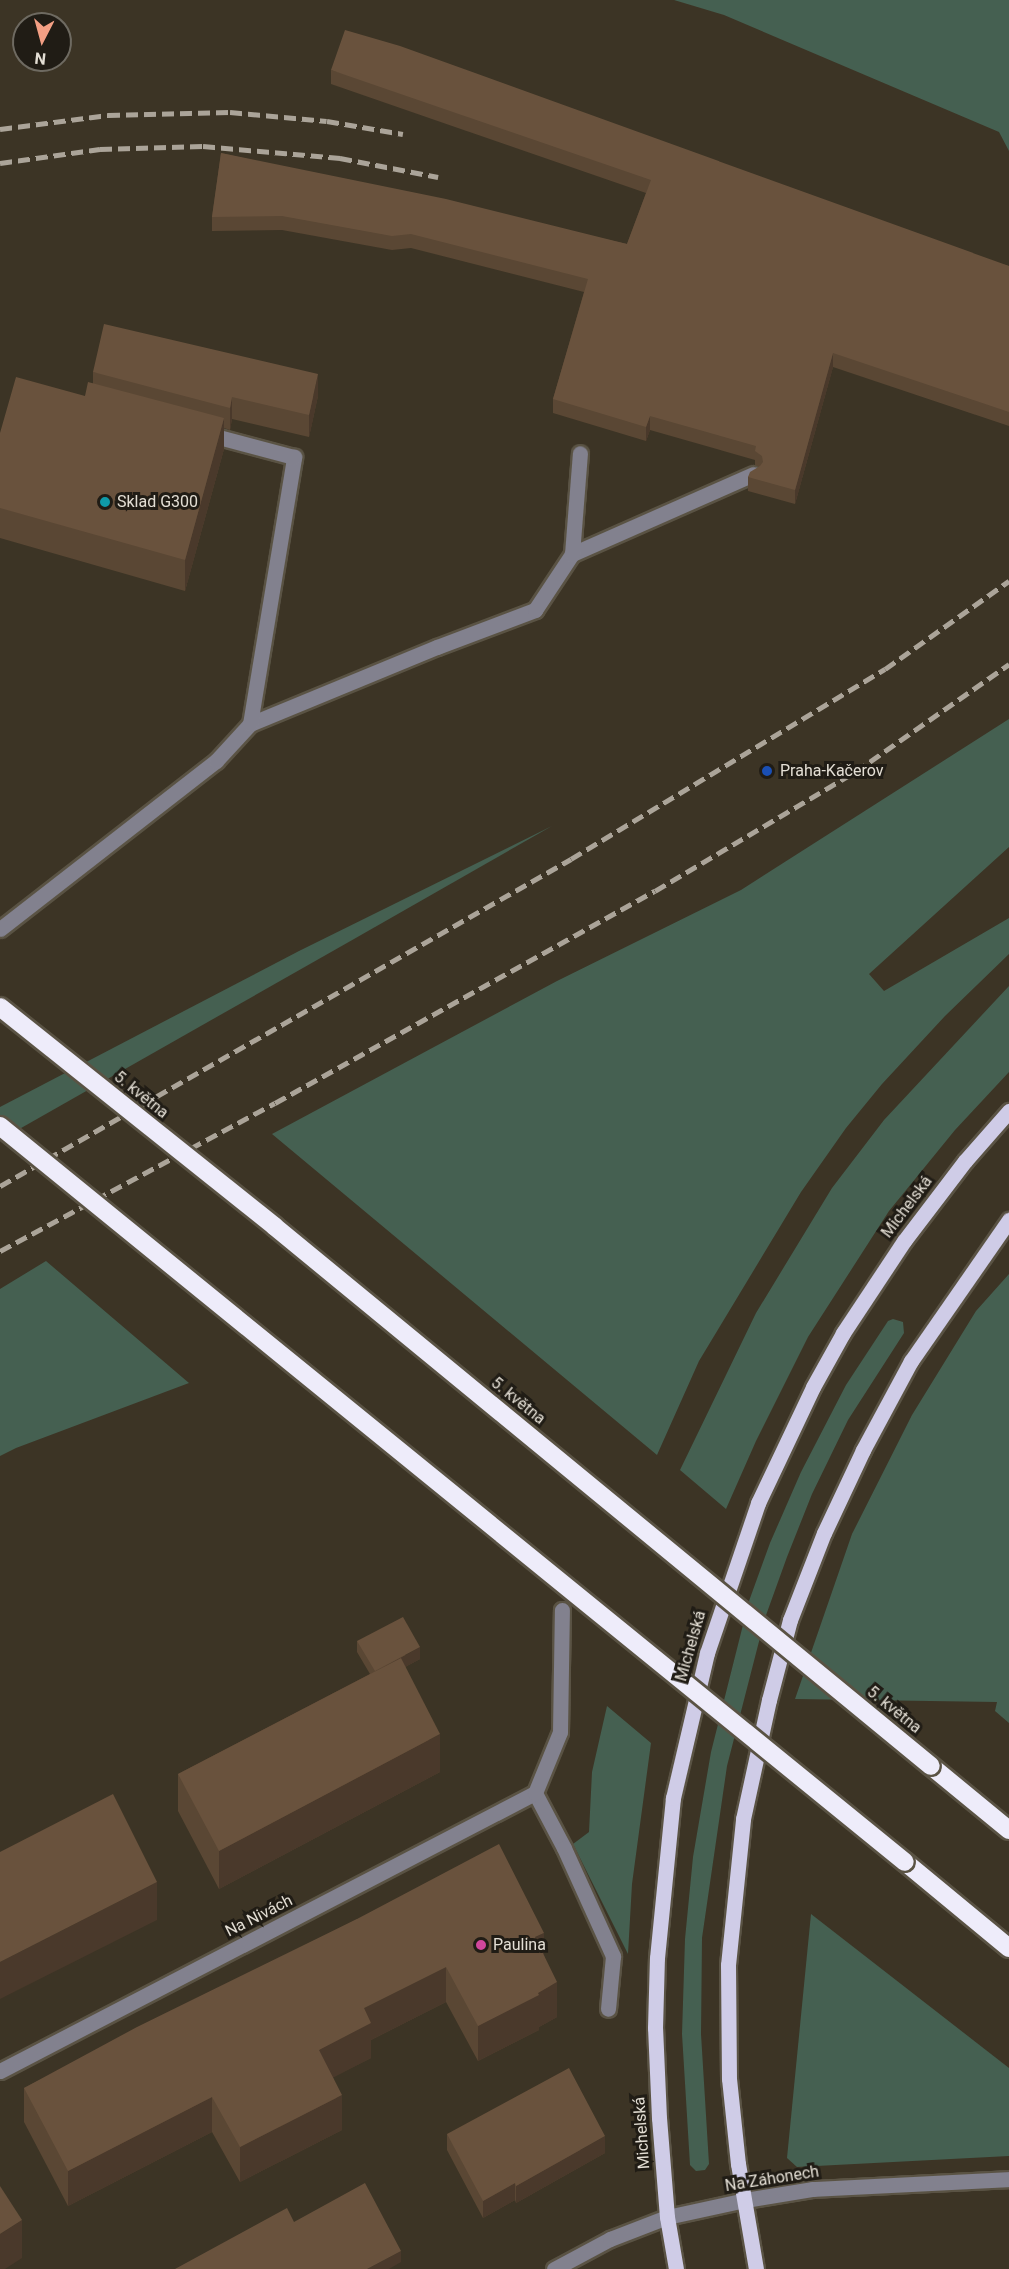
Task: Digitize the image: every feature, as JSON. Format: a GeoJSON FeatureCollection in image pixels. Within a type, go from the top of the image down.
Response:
{"type":"FeatureCollection","features":[{"type":"Feature","properties":{"kind":"highway","name":"5. května"},"geometry":{"type":"LineString","coordinates":[[0,1007],[293,1241],[1009,1830]]}},
{"type":"Feature","properties":{"kind":"highway"},"geometry":{"type":"LineString","coordinates":[[0,1126],[1009,1948]]}},
{"type":"Feature","properties":{"kind":"main road","name":"Michelská"},"geometry":{"type":"LineString","coordinates":[[676,2269],[667,2217],[657,2076],[659,1936],[674,1798],[706,1653],[758,1503],[818,1378],[849,1323],[904,1241],[965,1161],[1009,1111]]}},
{"type":"Feature","properties":{"kind":"main road"},"geometry":{"type":"LineString","coordinates":[[756,2269],[729,2079],[728,1995],[731,1922],[743,1819],[769,1700],[790,1620],[837,1502],[893,1391],[943,1311],[1009,1220]]}},
{"type":"Feature","properties":{"kind":"street"},"geometry":{"type":"LineString","coordinates":[[192,430],[294,457],[250,724]]}},
{"type":"Feature","properties":{"kind":"street"},"geometry":{"type":"LineString","coordinates":[[0,929],[216,761],[250,724],[437,647],[535,610],[572,554],[580,453]]}},
{"type":"Feature","properties":{"kind":"street"},"geometry":{"type":"LineString","coordinates":[[572,554],[753,474]]}},
{"type":"Feature","properties":{"kind":"street"},"geometry":{"type":"LineString","coordinates":[[562,1610],[560,1732],[535,1793],[564,1848],[613,1956],[608,2009]]}},
{"type":"Feature","properties":{"kind":"street","name":"Na Nivách"},"geometry":{"type":"LineString","coordinates":[[0,2071],[535,1793]]}},
{"type":"Feature","properties":{"kind":"street","name":"Na Záhonech"},"geometry":{"type":"LineString","coordinates":[[554,2269],[610,2239],[667,2217],[745,2200],[813,2189],[1009,2179]]}},
{"type":"Feature","properties":{"kind":"green space"},"geometry":{"type":"Polygon","coordinates":[[[674,0],[1009,0],[1009,151],[999,132],[724,15],[674,0]]]}},
{"type":"Feature","properties":{"kind":"green space"},"geometry":{"type":"Polygon","coordinates":[[[1009,719],[1009,847],[869,974],[884,991],[1009,918],[1009,954],[945,1016],[882,1084],[846,1128],[801,1192],[699,1361],[657,1455],[272,1134],[557,981],[741,890],[1009,719]]]}},
{"type":"Feature","properties":{"kind":"green space"},"geometry":{"type":"Polygon","coordinates":[[[552,826],[0,1140],[0,1107],[299,951],[552,826]]]}},
{"type":"Feature","properties":{"kind":"green space"},"geometry":{"type":"Polygon","coordinates":[[[1009,986],[1009,1072],[955,1130],[889,1211],[808,1337],[756,1441],[726,1509],[680,1470],[756,1313],[832,1188],[884,1120],[1009,986]]]}},
{"type":"Feature","properties":{"kind":"green space"},"geometry":{"type":"Polygon","coordinates":[[[46,1261],[189,1383],[0,1456],[0,1289],[46,1261]]]}},
{"type":"Feature","properties":{"kind":"green space"},"geometry":{"type":"Polygon","coordinates":[[[1009,1274],[1009,1723],[995,1711],[997,1702],[795,1699],[852,1534],[912,1415],[976,1311],[1009,1274]]]}},
{"type":"Feature","properties":{"kind":"green space"},"geometry":{"type":"Polygon","coordinates":[[[893,1319],[903,1322],[904,1333],[848,1420],[812,1494],[787,1557],[765,1618],[727,1766],[702,1938],[701,2034],[709,2164],[705,2170],[696,2171],[690,2165],[682,2034],[685,1939],[693,1857],[711,1752],[749,1601],[770,1543],[801,1472],[846,1385],[888,1321],[893,1319]]]}},
{"type":"Feature","properties":{"kind":"green space"},"geometry":{"type":"Polygon","coordinates":[[[607,1706],[651,1743],[632,1884],[628,1954],[573,1844],[589,1832],[592,1772],[607,1706]]]}},
{"type":"Feature","properties":{"kind":"green space"},"geometry":{"type":"Polygon","coordinates":[[[811,1914],[1009,2068],[1009,2156],[797,2167],[787,2158],[811,1914]]]}},
{"type":"Feature","properties":{"kind":"building"},"geometry":{"type":"Polygon","coordinates":[[[345,30],[400,46],[1009,266],[1009,412],[833,353],[795,490],[748,477],[750,472],[763,462],[762,456],[755,451],[756,446],[650,416],[646,427],[553,399],[588,279],[411,234],[392,236],[282,216],[212,217],[221,153],[446,199],[627,244],[651,180],[331,70],[345,30]]]}},
{"type":"Feature","properties":{"kind":"building"},"geometry":{"type":"Polygon","coordinates":[[[104,324],[318,374],[309,415],[232,397],[230,408],[93,372],[104,324]]]}},
{"type":"Feature","properties":{"kind":"building","name":"Sklad G300"},"geometry":{"type":"Polygon","coordinates":[[[16,377],[85,396],[88,382],[224,418],[185,560],[0,508],[0,433],[16,377]]]}},
{"type":"Feature","properties":{"kind":"building"},"geometry":{"type":"Polygon","coordinates":[[[403,1617],[420,1647],[375,1671],[357,1641],[403,1617]]]}},
{"type":"Feature","properties":{"kind":"building"},"geometry":{"type":"Polygon","coordinates":[[[401,1658],[440,1734],[219,1851],[178,1774],[401,1658]]]}},
{"type":"Feature","properties":{"kind":"building"},"geometry":{"type":"Polygon","coordinates":[[[113,1794],[157,1882],[0,1962],[0,1852],[113,1794]]]}},
{"type":"Feature","properties":{"kind":"building"},"geometry":{"type":"Polygon","coordinates":[[[499,1844],[544,1933],[535,1937],[557,1982],[538,1993],[539,1995],[478,2026],[446,1967],[364,2008],[371,2023],[319,2050],[342,2095],[240,2147],[212,2097],[68,2171],[24,2088],[137,2027],[357,1919],[499,1844]]]}},
{"type":"Feature","properties":{"kind":"building"},"geometry":{"type":"Polygon","coordinates":[[[569,2068],[605,2136],[516,2186],[515,2183],[483,2201],[447,2134],[569,2068]]]}},
{"type":"Feature","properties":{"kind":"building"},"geometry":{"type":"Polygon","coordinates":[[[365,2183],[401,2251],[367,2269],[175,2269],[287,2208],[294,2222],[365,2183]]]}},
{"type":"Feature","properties":{"kind":"building"},"geometry":{"type":"Polygon","coordinates":[[[0,2186],[22,2220],[0,2234],[0,2186]]]}},
{"type":"Feature","properties":{"kind":"railway"},"geometry":{"type":"LineString","coordinates":[[0,129],[108,115],[230,112],[327,121],[403,134]]}},
{"type":"Feature","properties":{"kind":"railway"},"geometry":{"type":"LineString","coordinates":[[0,163],[100,149],[203,146],[340,158],[438,177]]}},
{"type":"Feature","properties":{"kind":"railway"},"geometry":{"type":"LineString","coordinates":[[0,1186],[571,859],[885,669],[1009,581]]}},
{"type":"Feature","properties":{"kind":"railway"},"geometry":{"type":"LineString","coordinates":[[0,1251],[275,1103],[655,891],[855,772],[1009,664]]}},
{"type":"Feature","properties":{"kind":"place","name":"Sklad G300"},"geometry":{"type":"Point","coordinates":[105,502]}},
{"type":"Feature","properties":{"kind":"place","name":"Praha-Kačerov"},"geometry":{"type":"Point","coordinates":[767,771]}},
{"type":"Feature","properties":{"kind":"place","name":"Paulina"},"geometry":{"type":"Point","coordinates":[481,1945]}}]}
